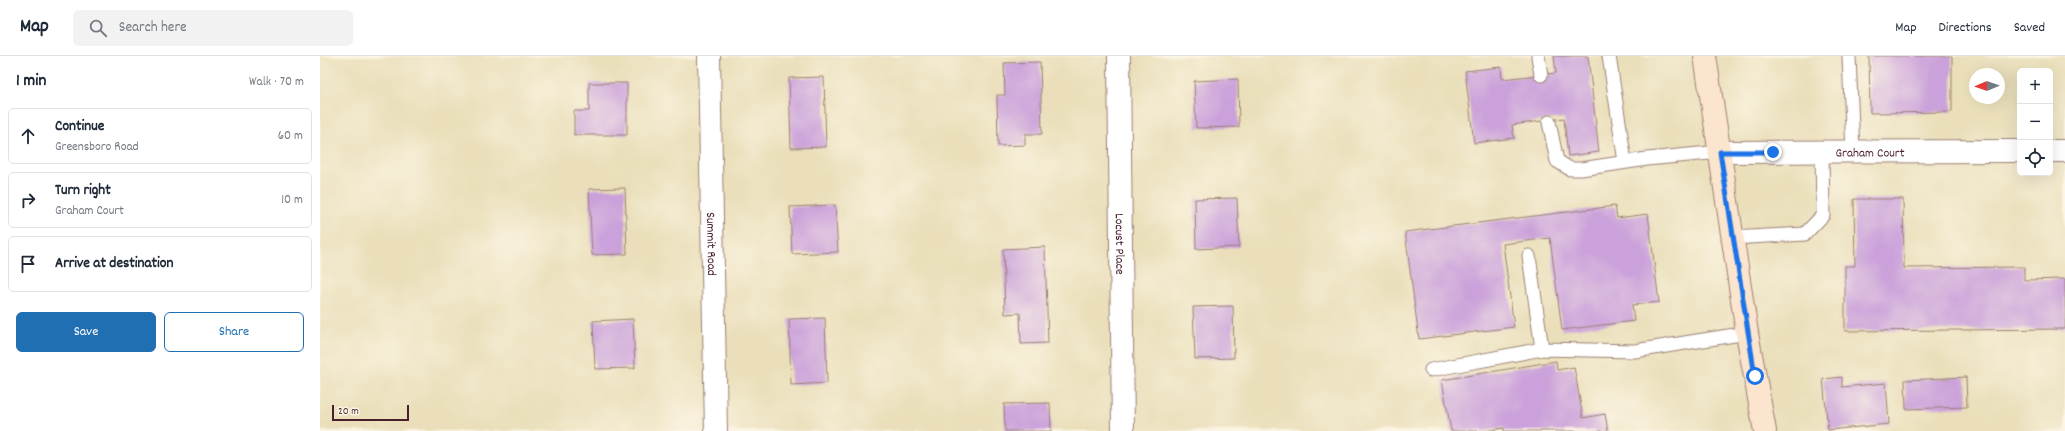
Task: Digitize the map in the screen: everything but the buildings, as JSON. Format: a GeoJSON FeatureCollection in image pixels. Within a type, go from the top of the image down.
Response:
{"type":"FeatureCollection","features":[{"type":"Feature","properties":{"kind":"main road"},"geometry":{"type":"LineString","coordinates":[[1705,56],[1747,333],[1765,431]]}},
{"type":"Feature","properties":{"kind":"street","name":"Summit Road"},"geometry":{"type":"LineString","coordinates":[[709,56],[716,431]]}},
{"type":"Feature","properties":{"kind":"street","name":"Locust Place"},"geometry":{"type":"LineString","coordinates":[[1119,56],[1123,431]]}},
{"type":"Feature","properties":{"kind":"street","name":"Graham Court"},"geometry":{"type":"LineString","coordinates":[[1720,152],[2017,151]]}},
{"type":"Feature","properties":{"kind":"street"},"geometry":{"type":"LineString","coordinates":[[2053,151],[2065,151]]}},
{"type":"Feature","properties":{"kind":"lane"},"geometry":{"type":"LineString","coordinates":[[1538,56],[1541,75]]}},
{"type":"Feature","properties":{"kind":"lane"},"geometry":{"type":"LineString","coordinates":[[1609,56],[1625,162]]}},
{"type":"Feature","properties":{"kind":"lane"},"geometry":{"type":"LineString","coordinates":[[1849,56],[1853,152]]}},
{"type":"Feature","properties":{"kind":"lane"},"geometry":{"type":"LineString","coordinates":[[1549,122],[1557,161],[1570,169],[1720,152]]}},
{"type":"Feature","properties":{"kind":"lane"},"geometry":{"type":"LineString","coordinates":[[1732,238],[1805,234],[1823,214],[1822,152]]}},
{"type":"Feature","properties":{"kind":"lane"},"geometry":{"type":"LineString","coordinates":[[1529,256],[1542,350]]}},
{"type":"Feature","properties":{"kind":"lane"},"geometry":{"type":"LineString","coordinates":[[1431,370],[1542,350],[1635,351],[1747,333]]}},
{"type":"Feature","properties":{"kind":"route"},"geometry":{"type":"LineString","coordinates":[[1755,376],[1732,238],[1720,152],[1773,152]]}}]}
